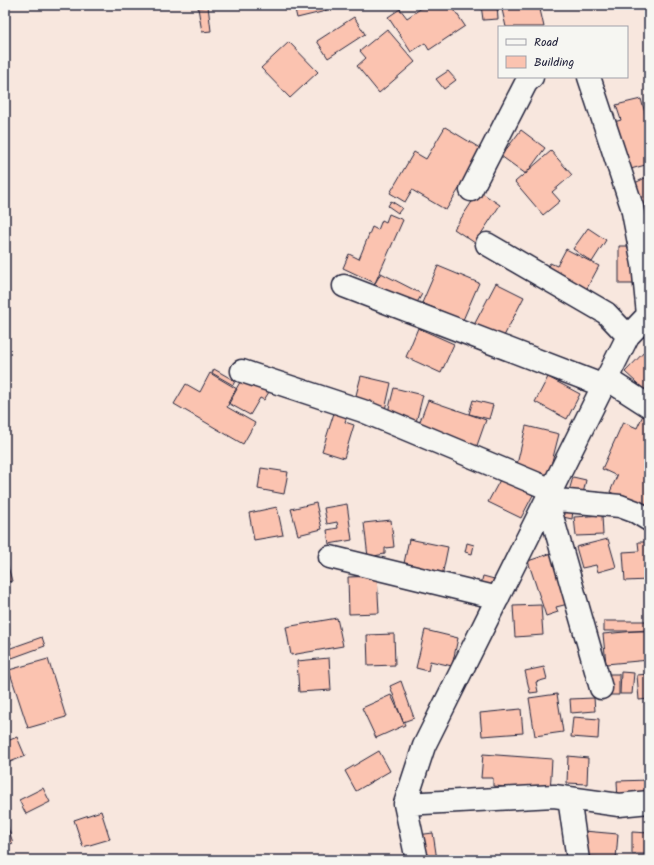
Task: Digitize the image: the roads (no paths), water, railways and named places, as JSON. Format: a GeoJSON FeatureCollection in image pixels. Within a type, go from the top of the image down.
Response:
{"type":"FeatureCollection","features":[{"type":"Feature","properties":{"kind":"street"},"geometry":{"type":"LineString","coordinates":[[471,190],[526,82],[531,78]]}},
{"type":"Feature","properties":{"kind":"street"},"geometry":{"type":"LineString","coordinates":[[417,860],[405,804],[424,746],[628,336],[648,314],[643,264],[632,208],[589,78]]}},
{"type":"Feature","properties":{"kind":"street"},"geometry":{"type":"LineString","coordinates":[[487,244],[606,312],[628,336]]}},
{"type":"Feature","properties":{"kind":"street"},"geometry":{"type":"LineString","coordinates":[[344,286],[606,382],[649,406]]}},
{"type":"Feature","properties":{"kind":"street"},"geometry":{"type":"LineString","coordinates":[[242,371],[363,411],[550,495],[620,506],[636,512],[649,520]]}},
{"type":"Feature","properties":{"kind":"street"},"geometry":{"type":"LineString","coordinates":[[550,495],[601,688]]}},
{"type":"Feature","properties":{"kind":"street"},"geometry":{"type":"LineString","coordinates":[[330,557],[498,598]]}},
{"type":"Feature","properties":{"kind":"street"},"geometry":{"type":"LineString","coordinates":[[405,804],[554,796],[619,805],[649,802]]}},
{"type":"Feature","properties":{"kind":"street"},"geometry":{"type":"LineString","coordinates":[[569,798],[578,860]]}}]}
